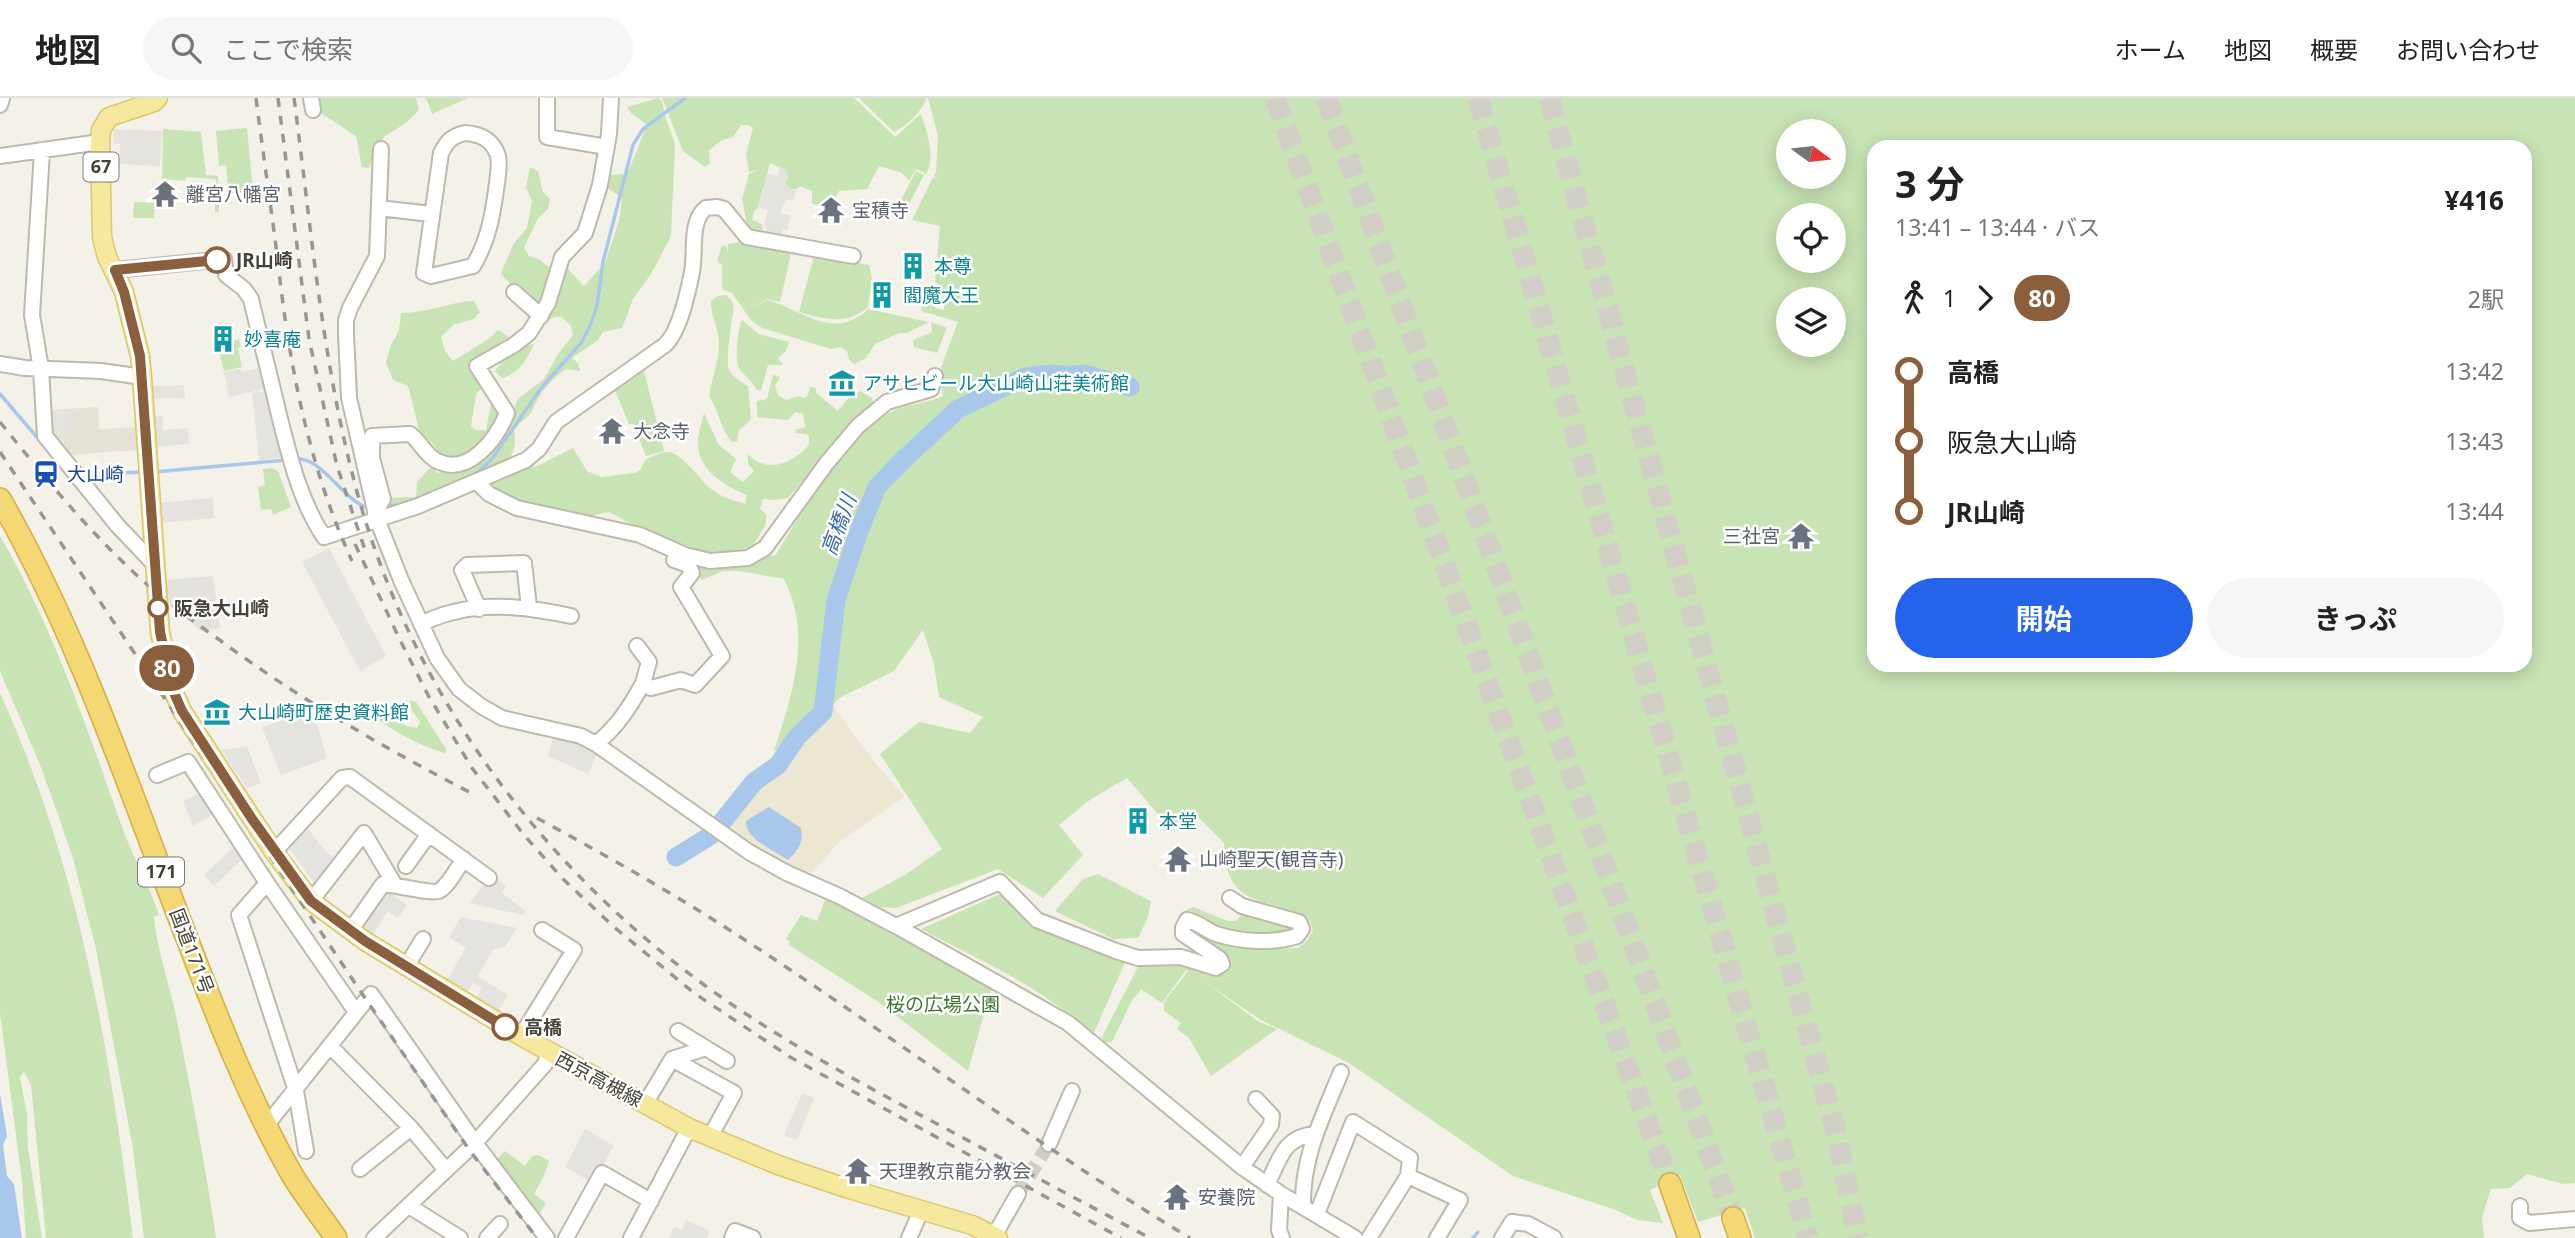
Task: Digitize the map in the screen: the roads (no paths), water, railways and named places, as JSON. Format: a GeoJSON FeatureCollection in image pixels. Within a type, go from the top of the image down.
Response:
{"type":"FeatureCollection","features":[{"type":"Feature","properties":{"kind":"highway","name":"国道171号"},"geometry":{"type":"LineString","coordinates":[[0,499],[79,656],[224,1035],[292,1175],[336,1238]]}},
{"type":"Feature","properties":{"kind":"highway"},"geometry":{"type":"LineString","coordinates":[[1670,1184],[1689,1238]]}},
{"type":"Feature","properties":{"kind":"main road","name":"67"},"geometry":{"type":"LineString","coordinates":[[100,142],[101,130],[109,117],[154,102],[158,98]]}},
{"type":"Feature","properties":{"kind":"main road","name":"西京高槻線"},"geometry":{"type":"LineString","coordinates":[[100,142],[102,237],[107,257],[124,292],[142,377],[160,632],[172,688],[182,711],[220,771],[274,852],[311,901],[350,931],[406,967],[549,1052],[689,1128],[778,1165],[972,1226],[996,1237]]}},
{"type":"Feature","properties":{"kind":"street"},"geometry":{"type":"LineString","coordinates":[[0,105],[2,98]]}},
{"type":"Feature","properties":{"kind":"street"},"geometry":{"type":"LineString","coordinates":[[547,98],[547,137],[607,147]]}},
{"type":"Feature","properties":{"kind":"street"},"geometry":{"type":"LineString","coordinates":[[376,516],[383,499],[372,458],[372,436],[410,434],[440,463],[461,464],[471,460],[494,437],[507,413],[477,366],[529,333],[548,303],[562,257],[585,233],[600,185],[607,147],[611,98]]}},
{"type":"Feature","properties":{"kind":"street"},"geometry":{"type":"LineString","coordinates":[[465,133],[486,139],[495,148],[499,160],[492,221],[473,266],[431,276],[424,273],[431,214],[441,153],[446,142],[465,133]]}},
{"type":"Feature","properties":{"kind":"street"},"geometry":{"type":"LineString","coordinates":[[0,156],[100,142]]}},
{"type":"Feature","properties":{"kind":"street"},"geometry":{"type":"LineString","coordinates":[[381,149],[377,256],[346,320],[349,398],[376,516],[401,580],[447,674],[470,698],[502,718],[581,736],[596,744],[749,852],[897,926],[1068,1023],[1242,1167],[1348,1236]]}},
{"type":"Feature","properties":{"kind":"street"},"geometry":{"type":"LineString","coordinates":[[42,151],[32,316],[41,369],[45,436],[117,525],[154,564]]}},
{"type":"Feature","properties":{"kind":"street"},"geometry":{"type":"LineString","coordinates":[[115,270],[224,259],[226,275],[244,289],[251,299],[285,440],[304,501],[324,537],[376,516],[418,506],[526,460],[546,440],[556,422],[670,340],[694,270],[698,219],[701,212],[711,206],[723,209],[747,237],[853,256]]}},
{"type":"Feature","properties":{"kind":"street"},"geometry":{"type":"LineString","coordinates":[[379,208],[431,214]]}},
{"type":"Feature","properties":{"kind":"street"},"geometry":{"type":"LineString","coordinates":[[514,292],[541,316]]}},
{"type":"Feature","properties":{"kind":"street"},"geometry":{"type":"LineString","coordinates":[[0,363],[142,377]]}},
{"type":"Feature","properties":{"kind":"street"},"geometry":{"type":"LineString","coordinates":[[477,482],[489,494],[517,508],[640,535],[685,555],[709,561],[748,558],[757,554],[776,533],[826,464],[858,426],[887,402],[931,389],[935,376]]}},
{"type":"Feature","properties":{"kind":"street"},"geometry":{"type":"LineString","coordinates":[[643,683],[651,688],[681,680],[695,685],[722,656],[681,587],[692,573],[688,565],[672,559],[666,547]]}},
{"type":"Feature","properties":{"kind":"street"},"geometry":{"type":"LineString","coordinates":[[480,609],[462,570],[467,565],[524,563],[529,607]]}},
{"type":"Feature","properties":{"kind":"street"},"geometry":{"type":"LineString","coordinates":[[422,623],[455,611],[480,609],[529,607],[571,616]]}},
{"type":"Feature","properties":{"kind":"street"},"geometry":{"type":"LineString","coordinates":[[596,744],[612,731],[628,711],[643,683],[649,662],[637,646]]}},
{"type":"Feature","properties":{"kind":"street"},"geometry":{"type":"LineString","coordinates":[[157,775],[188,762],[356,1012]]}},
{"type":"Feature","properties":{"kind":"street"},"geometry":{"type":"LineString","coordinates":[[202,783],[220,771]]}},
{"type":"Feature","properties":{"kind":"street"},"geometry":{"type":"LineString","coordinates":[[274,852],[342,778],[346,777],[489,877]]}},
{"type":"Feature","properties":{"kind":"street"},"geometry":{"type":"LineString","coordinates":[[311,901],[365,833],[395,885]]}},
{"type":"Feature","properties":{"kind":"street"},"geometry":{"type":"LineString","coordinates":[[406,866],[429,834]]}},
{"type":"Feature","properties":{"kind":"street"},"geometry":{"type":"LineString","coordinates":[[350,931],[383,884],[435,892],[442,888],[464,859]]}},
{"type":"Feature","properties":{"kind":"street"},"geometry":{"type":"LineString","coordinates":[[897,926],[1000,882],[1037,920],[1138,958],[1181,957],[1216,968],[1222,964],[1220,959],[1183,934],[1182,928],[1187,920],[1214,933],[1246,941],[1286,940],[1297,936],[1302,929],[1299,922],[1242,906],[1230,898]]}},
{"type":"Feature","properties":{"kind":"street"},"geometry":{"type":"LineString","coordinates":[[267,883],[239,915],[296,1091],[306,1151]]}},
{"type":"Feature","properties":{"kind":"street"},"geometry":{"type":"LineString","coordinates":[[521,1036],[574,950],[542,930]]}},
{"type":"Feature","properties":{"kind":"street"},"geometry":{"type":"LineString","coordinates":[[406,967],[424,939]]}},
{"type":"Feature","properties":{"kind":"street"},"geometry":{"type":"LineString","coordinates":[[266,1126],[371,993],[475,1143],[547,1238]]}},
{"type":"Feature","properties":{"kind":"street"},"geometry":{"type":"LineString","coordinates":[[678,1031],[727,1061]]}},
{"type":"Feature","properties":{"kind":"street"},"geometry":{"type":"LineString","coordinates":[[330,1046],[411,1128],[446,1170]]}},
{"type":"Feature","properties":{"kind":"street"},"geometry":{"type":"LineString","coordinates":[[645,1104],[672,1059],[706,1048]]}},
{"type":"Feature","properties":{"kind":"street"},"geometry":{"type":"LineString","coordinates":[[374,1238],[475,1143],[545,1064],[549,1052]]}},
{"type":"Feature","properties":{"kind":"street"},"geometry":{"type":"LineString","coordinates":[[672,1059],[734,1093],[710,1137]]}},
{"type":"Feature","properties":{"kind":"street"},"geometry":{"type":"LineString","coordinates":[[1303,1205],[1306,1162],[1341,1072]]}},
{"type":"Feature","properties":{"kind":"street"},"geometry":{"type":"LineString","coordinates":[[1049,1144],[1072,1091]]}},
{"type":"Feature","properties":{"kind":"street"},"geometry":{"type":"LineString","coordinates":[[1242,1167],[1271,1125],[1272,1116],[1256,1099]]}},
{"type":"Feature","properties":{"kind":"street"},"geometry":{"type":"LineString","coordinates":[[1317,1214],[1353,1122],[1410,1158],[1408,1176],[1369,1238]]}},
{"type":"Feature","properties":{"kind":"street"},"geometry":{"type":"LineString","coordinates":[[360,1169],[411,1128]]}},
{"type":"Feature","properties":{"kind":"street"},"geometry":{"type":"LineString","coordinates":[[631,1238],[689,1128]]}},
{"type":"Feature","properties":{"kind":"street"},"geometry":{"type":"LineString","coordinates":[[1267,1185],[1290,1141],[1315,1134]]}},
{"type":"Feature","properties":{"kind":"street"},"geometry":{"type":"LineString","coordinates":[[566,1238],[602,1173],[651,1201]]}},
{"type":"Feature","properties":{"kind":"street"},"geometry":{"type":"LineString","coordinates":[[1408,1176],[1460,1200],[1437,1238]]}},
{"type":"Feature","properties":{"kind":"street"},"geometry":{"type":"LineString","coordinates":[[996,1237],[1018,1194]]}},
{"type":"Feature","properties":{"kind":"street"},"geometry":{"type":"LineString","coordinates":[[1281,1194],[1279,1230],[1282,1238]]}},
{"type":"Feature","properties":{"kind":"street"},"geometry":{"type":"LineString","coordinates":[[408,1206],[460,1238]]}},
{"type":"Feature","properties":{"kind":"street"},"geometry":{"type":"LineString","coordinates":[[2520,1206],[2520,1218],[2529,1223],[2575,1219]]}},
{"type":"Feature","properties":{"kind":"street"},"geometry":{"type":"LineString","coordinates":[[909,1238],[921,1211]]}},
{"type":"Feature","properties":{"kind":"street"},"geometry":{"type":"LineString","coordinates":[[1502,1238],[1513,1222],[1528,1224],[1554,1238]]}},
{"type":"Feature","properties":{"kind":"street"},"geometry":{"type":"LineString","coordinates":[[487,1238],[500,1224]]}},
{"type":"Feature","properties":{"kind":"street"},"geometry":{"type":"LineString","coordinates":[[733,1238],[735,1231],[753,1238]]}},
{"type":"Feature","properties":{"kind":"water"},"geometry":{"type":"Polygon","coordinates":[[[769,807],[801,828],[799,846],[788,860],[755,839],[747,827],[746,821],[769,807]]]}},
{"type":"Feature","properties":{"kind":"water"},"geometry":{"type":"Polygon","coordinates":[[[0,1094],[7,1136],[3,1145],[7,1176],[14,1184],[22,1238],[0,1238],[0,1094]]]}},
{"type":"Feature","properties":{"kind":"waterway"},"geometry":{"type":"LineString","coordinates":[[475,475],[491,460],[542,387],[581,343],[597,306],[603,262],[633,145],[643,129],[685,98]]}},
{"type":"Feature","properties":{"kind":"waterway","name":"高橋川"},"geometry":{"type":"LineString","coordinates":[[718,827],[754,782],[778,765],[797,737],[823,712],[836,600],[877,487],[958,409],[1025,377],[1084,374],[1130,387]]}},
{"type":"Feature","properties":{"kind":"waterway"},"geometry":{"type":"LineString","coordinates":[[0,394],[53,456]]}},
{"type":"Feature","properties":{"kind":"waterway"},"geometry":{"type":"LineString","coordinates":[[294,459],[314,464],[350,497],[369,508]]}},
{"type":"Feature","properties":{"kind":"waterway"},"geometry":{"type":"LineString","coordinates":[[154,472],[286,460]]}},
{"type":"Feature","properties":{"kind":"waterway"},"geometry":{"type":"LineString","coordinates":[[81,475],[143,472]]}},
{"type":"Feature","properties":{"kind":"waterway"},"geometry":{"type":"LineString","coordinates":[[384,507],[404,504]]}},
{"type":"Feature","properties":{"kind":"waterway","name":"高橋川"},"geometry":{"type":"LineString","coordinates":[[676,857],[710,836]]}},
{"type":"Feature","properties":{"kind":"waterway"},"geometry":{"type":"LineString","coordinates":[[1473,1238],[1478,1232]]}},
{"type":"Feature","properties":{"kind":"tunnel"},"geometry":{"type":"LineString","coordinates":[[1275,98],[1670,1184]]}},
{"type":"Feature","properties":{"kind":"tunnel"},"geometry":{"type":"LineString","coordinates":[[1326,98],[1733,1218]]}},
{"type":"Feature","properties":{"kind":"tunnel"},"geometry":{"type":"LineString","coordinates":[[1478,98],[1808,1238]]}},
{"type":"Feature","properties":{"kind":"tunnel"},"geometry":{"type":"LineString","coordinates":[[1549,98],[1836,1132],[1858,1238]]}},
{"type":"Feature","properties":{"kind":"tunnel"},"geometry":{"type":"LineString","coordinates":[[1018,1194],[1049,1144]]}},
{"type":"Feature","properties":{"kind":"railway"},"geometry":{"type":"LineString","coordinates":[[256,98],[295,377],[324,489],[352,561]]}},
{"type":"Feature","properties":{"kind":"railway"},"geometry":{"type":"LineString","coordinates":[[278,98],[309,339],[337,466],[366,553]]}},
{"type":"Feature","properties":{"kind":"railway"},"geometry":{"type":"LineString","coordinates":[[294,98],[328,355],[361,506],[385,577],[416,646],[452,711],[493,773],[539,832],[590,887],[645,938],[703,984],[794,1045],[1150,1238]]}},
{"type":"Feature","properties":{"kind":"railway"},"geometry":{"type":"LineString","coordinates":[[0,422],[86,524],[142,580],[171,604],[251,663],[313,704],[475,795]]}},
{"type":"Feature","properties":{"kind":"railway"},"geometry":{"type":"LineString","coordinates":[[0,452],[365,998],[470,1151],[537,1238]]}},
{"type":"Feature","properties":{"kind":"railway"},"geometry":{"type":"LineString","coordinates":[[355,544],[428,695],[472,768],[524,835],[563,879],[614,927],[694,993],[790,1057],[1121,1238]]}},
{"type":"Feature","properties":{"kind":"railway"},"geometry":{"type":"LineString","coordinates":[[537,818],[641,876],[742,938],[1076,1166],[1190,1238]]}},
{"type":"Feature","properties":{"kind":"place","name":"離宮八幡宮"},"geometry":{"type":"Point","coordinates":[165,194]}},
{"type":"Feature","properties":{"kind":"place","name":"宝積寺"},"geometry":{"type":"Point","coordinates":[831,210]}},
{"type":"Feature","properties":{"kind":"place","name":"JR山崎"},"geometry":{"type":"Point","coordinates":[217,260]}},
{"type":"Feature","properties":{"kind":"place","name":"本尊"},"geometry":{"type":"Point","coordinates":[913,266]}},
{"type":"Feature","properties":{"kind":"place","name":"閻魔大王"},"geometry":{"type":"Point","coordinates":[882,295]}},
{"type":"Feature","properties":{"kind":"place","name":"妙喜庵"},"geometry":{"type":"Point","coordinates":[223,339]}},
{"type":"Feature","properties":{"kind":"place","name":"アサヒビール大山崎山荘美術館"},"geometry":{"type":"Point","coordinates":[842,383]}},
{"type":"Feature","properties":{"kind":"place","name":"大念寺"},"geometry":{"type":"Point","coordinates":[612,431]}},
{"type":"Feature","properties":{"kind":"place","name":"大山崎"},"geometry":{"type":"Point","coordinates":[46,474]}},
{"type":"Feature","properties":{"kind":"place","name":"三社宮"},"geometry":{"type":"Point","coordinates":[1801,536]}},
{"type":"Feature","properties":{"kind":"place","name":"阪急大山崎"},"geometry":{"type":"Point","coordinates":[158,608]}},
{"type":"Feature","properties":{"kind":"place","name":"大山崎町歴史資料館"},"geometry":{"type":"Point","coordinates":[217,712]}},
{"type":"Feature","properties":{"kind":"place","name":"本堂"},"geometry":{"type":"Point","coordinates":[1138,821]}},
{"type":"Feature","properties":{"kind":"place","name":"山崎聖天(観音寺)"},"geometry":{"type":"Point","coordinates":[1178,859]}},
{"type":"Feature","properties":{"kind":"place","name":"高橋"},"geometry":{"type":"Point","coordinates":[505,1027]}},
{"type":"Feature","properties":{"kind":"place","name":"天理教京龍分教会"},"geometry":{"type":"Point","coordinates":[858,1171]}},
{"type":"Feature","properties":{"kind":"place","name":"安養院"},"geometry":{"type":"Point","coordinates":[1177,1197]}},
{"type":"Feature","properties":{"kind":"park label","name":"桜の広場公園"},"geometry":{"type":"Point","coordinates":[943,1004]}}]}
